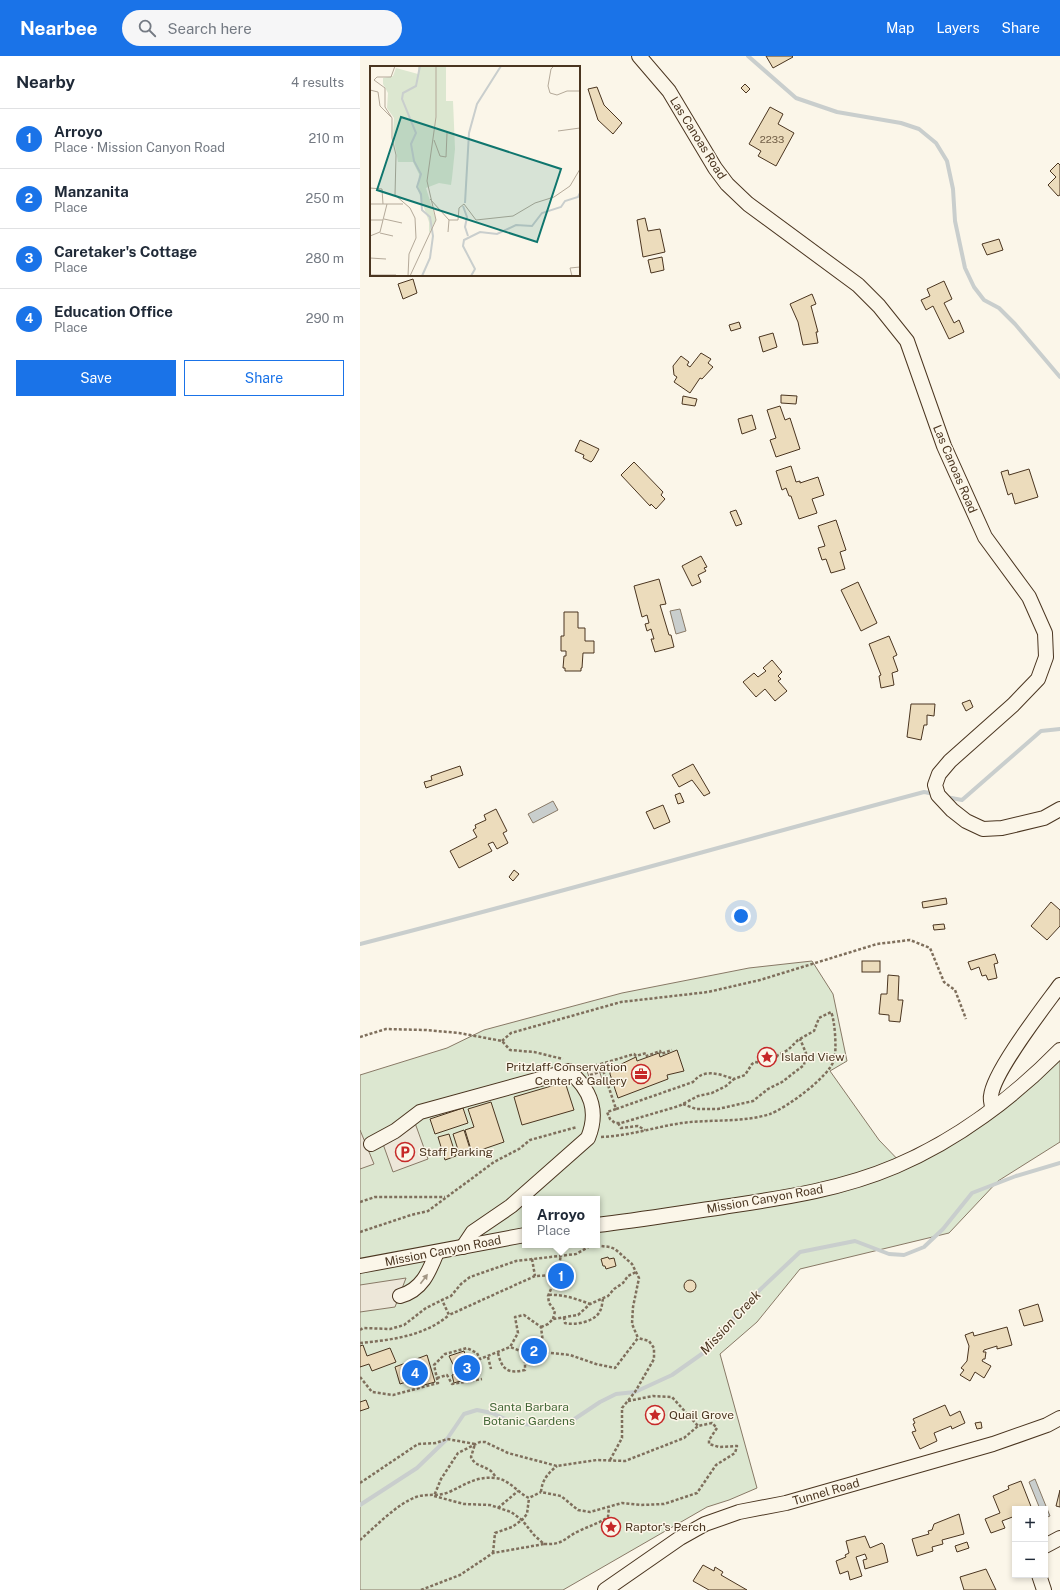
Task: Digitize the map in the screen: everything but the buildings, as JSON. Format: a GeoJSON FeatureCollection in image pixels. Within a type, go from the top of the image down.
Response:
{"type":"FeatureCollection","features":[{"type":"Feature","properties":{"kind":"street","name":"Las Canoas Road"},"geometry":{"type":"LineString","coordinates":[[639,56],[669,91],[715,168],[727,184],[748,204],[858,285],[879,306],[907,341],[944,446],[984,537],[1029,597],[1045,633],[1046,657],[1038,679],[1013,705],[950,761],[939,774],[935,785],[938,795],[952,810],[966,821],[983,829],[1002,828],[1044,818],[1060,809]]}},
{"type":"Feature","properties":{"kind":"street"},"geometry":{"type":"LineString","coordinates":[[992,1108],[990,1096],[998,1075],[1037,1016],[1060,986]]}},
{"type":"Feature","properties":{"kind":"street","name":"Mission Canyon Road"},"geometry":{"type":"LineString","coordinates":[[600,1225],[798,1196],[840,1186],[895,1167],[948,1140],[992,1108],[1042,1068],[1060,1050]]}},
{"type":"Feature","properties":{"kind":"street"},"geometry":{"type":"LineString","coordinates":[[370,1144],[396,1131],[420,1112],[569,1071],[582,1082],[592,1104],[593,1125],[589,1136],[522,1196]]}},
{"type":"Feature","properties":{"kind":"street"},"geometry":{"type":"LineString","coordinates":[[463,1247],[472,1232],[511,1206],[522,1196]]}},
{"type":"Feature","properties":{"kind":"street","name":"Mission Canyon Road"},"geometry":{"type":"LineString","coordinates":[[360,1266],[522,1236]]}},
{"type":"Feature","properties":{"kind":"street"},"geometry":{"type":"LineString","coordinates":[[400,1296],[410,1293],[426,1279],[437,1252]]}},
{"type":"Feature","properties":{"kind":"street","name":"Tunnel Road"},"geometry":{"type":"LineString","coordinates":[[605,1590],[680,1538],[705,1524],[739,1512],[786,1503],[993,1444],[1047,1425],[1060,1418]]}},
{"type":"Feature","properties":{"kind":"street"},"geometry":{"type":"LineString","coordinates":[[1048,1544],[1060,1538]]}},
{"type":"Feature","properties":{"kind":"street"},"geometry":{"type":"LineString","coordinates":[[1040,1578],[1044,1590]]}},
{"type":"Feature","properties":{"kind":"path"},"geometry":{"type":"LineString","coordinates":[[502,1041],[511,1033],[622,1002],[708,992],[760,980],[878,944],[910,940],[930,948],[944,982],[955,990],[963,1006],[966,1019]]}},
{"type":"Feature","properties":{"kind":"path"},"geometry":{"type":"LineString","coordinates":[[589,1136],[621,1136],[682,1123],[738,1119],[770,1114],[792,1102],[822,1078],[834,1060],[834,1035],[831,1012],[819,1018],[814,1031],[800,1039],[788,1050],[778,1055],[771,1064],[755,1062],[745,1075],[734,1079],[726,1086],[712,1093],[698,1096],[682,1104],[618,1123],[615,1123],[610,1119],[607,1112],[693,1082],[698,1076],[705,1074],[715,1073],[734,1079]]}},
{"type":"Feature","properties":{"kind":"path"},"geometry":{"type":"LineString","coordinates":[[360,1037],[386,1029],[459,1033],[502,1041],[510,1050],[534,1052],[562,1058],[571,1064],[569,1071]]}},
{"type":"Feature","properties":{"kind":"path"},"geometry":{"type":"LineString","coordinates":[[682,1104],[696,1109],[718,1109],[753,1101],[768,1089],[782,1082],[804,1065],[806,1053],[800,1039]]}},
{"type":"Feature","properties":{"kind":"path"},"geometry":{"type":"LineString","coordinates":[[616,1109],[601,1064],[634,1054],[636,1056],[646,1053],[647,1056],[660,1051],[661,1054],[672,1050]]}},
{"type":"Feature","properties":{"kind":"path"},"geometry":{"type":"LineString","coordinates":[[360,1232],[428,1211],[494,1162],[519,1149],[530,1140],[576,1127],[593,1114]]}},
{"type":"Feature","properties":{"kind":"path"},"geometry":{"type":"LineString","coordinates":[[618,1123],[621,1128],[638,1126],[646,1131]]}},
{"type":"Feature","properties":{"kind":"path"},"geometry":{"type":"LineString","coordinates":[[360,1202],[375,1197],[445,1197]]}},
{"type":"Feature","properties":{"kind":"path"},"geometry":{"type":"LineString","coordinates":[[600,1246],[615,1249],[632,1264],[639,1278],[633,1307],[632,1324],[638,1338]]}},
{"type":"Feature","properties":{"kind":"path"},"geometry":{"type":"LineString","coordinates":[[360,1330],[363,1328],[390,1329],[404,1325],[426,1308],[452,1296],[461,1284],[470,1277],[516,1261],[580,1253],[588,1248]]}},
{"type":"Feature","properties":{"kind":"path"},"geometry":{"type":"LineString","coordinates":[[541,1327],[548,1324],[553,1319],[555,1311],[549,1303],[548,1296],[561,1256]]}},
{"type":"Feature","properties":{"kind":"path"},"geometry":{"type":"LineString","coordinates":[[532,1259],[536,1276]]}},
{"type":"Feature","properties":{"kind":"path"},"geometry":{"type":"LineString","coordinates":[[553,1319],[578,1315],[590,1304],[603,1298],[623,1283],[628,1276],[636,1272]]}},
{"type":"Feature","properties":{"kind":"path"},"geometry":{"type":"LineString","coordinates":[[360,1343],[412,1335],[438,1325],[449,1315],[536,1276],[556,1275]]}},
{"type":"Feature","properties":{"kind":"path"},"geometry":{"type":"LineString","coordinates":[[548,1296],[558,1294],[565,1298],[578,1299],[590,1304]]}},
{"type":"Feature","properties":{"kind":"path"},"geometry":{"type":"LineString","coordinates":[[564,1317],[565,1323],[570,1324],[588,1320],[597,1316],[600,1311],[603,1298]]}},
{"type":"Feature","properties":{"kind":"path"},"geometry":{"type":"LineString","coordinates":[[442,1300],[449,1315]]}},
{"type":"Feature","properties":{"kind":"path"},"geometry":{"type":"LineString","coordinates":[[360,1377],[372,1392],[393,1395],[438,1383],[434,1365],[445,1354],[467,1348],[478,1352],[480,1360],[510,1347],[518,1333],[515,1317],[524,1315],[541,1327],[543,1343],[539,1358],[510,1347]]}},
{"type":"Feature","properties":{"kind":"path"},"geometry":{"type":"LineString","coordinates":[[541,1352],[570,1355],[596,1364],[615,1368],[638,1338]]}},
{"type":"Feature","properties":{"kind":"path"},"geometry":{"type":"LineString","coordinates":[[610,1460],[622,1438],[622,1408],[628,1402],[654,1359],[654,1348],[649,1341],[638,1338]]}},
{"type":"Feature","properties":{"kind":"path"},"geometry":{"type":"LineString","coordinates":[[498,1353],[500,1364],[506,1370],[517,1372],[525,1370],[526,1354]]}},
{"type":"Feature","properties":{"kind":"path"},"geometry":{"type":"LineString","coordinates":[[488,1357],[491,1369]]}},
{"type":"Feature","properties":{"kind":"path"},"geometry":{"type":"LineString","coordinates":[[437,1378],[447,1375],[452,1384],[482,1379]]}},
{"type":"Feature","properties":{"kind":"path"},"geometry":{"type":"LineString","coordinates":[[628,1402],[653,1396],[672,1397],[698,1426]]}},
{"type":"Feature","properties":{"kind":"path"},"geometry":{"type":"LineString","coordinates":[[434,1496],[441,1479],[458,1453],[476,1444],[485,1442],[508,1453],[557,1466],[610,1460],[625,1461],[684,1438],[698,1426],[712,1424],[717,1428],[709,1440],[709,1444],[719,1447],[737,1446],[735,1453],[716,1465],[697,1493],[664,1504],[641,1505],[629,1503],[595,1511],[578,1510],[561,1496],[541,1492],[529,1498]]}},
{"type":"Feature","properties":{"kind":"path"},"geometry":{"type":"LineString","coordinates":[[360,1483],[418,1444],[436,1443],[447,1438],[476,1444]]}},
{"type":"Feature","properties":{"kind":"path"},"geometry":{"type":"LineString","coordinates":[[476,1444],[471,1457],[473,1461],[480,1467],[489,1470],[496,1478]]}},
{"type":"Feature","properties":{"kind":"path"},"geometry":{"type":"LineString","coordinates":[[541,1492],[548,1473],[557,1466]]}},
{"type":"Feature","properties":{"kind":"path"},"geometry":{"type":"LineString","coordinates":[[434,1496],[449,1492],[468,1481],[496,1478],[506,1481],[529,1498]]}},
{"type":"Feature","properties":{"kind":"path"},"geometry":{"type":"LineString","coordinates":[[498,1508],[518,1491]]}},
{"type":"Feature","properties":{"kind":"path"},"geometry":{"type":"LineString","coordinates":[[360,1540],[410,1500],[426,1495],[464,1504],[490,1505],[511,1512],[522,1520],[534,1535],[544,1544]]}},
{"type":"Feature","properties":{"kind":"path"},"geometry":{"type":"LineString","coordinates":[[493,1553],[496,1533],[522,1520],[527,1514],[529,1498]]}},
{"type":"Feature","properties":{"kind":"path"},"geometry":{"type":"LineString","coordinates":[[421,1590],[460,1575],[493,1553],[544,1544],[561,1543],[578,1531],[598,1524],[608,1517],[609,1507]]}},
{"type":"Feature","properties":{"kind":"green space","name":"Santa Barbara Botanic Gardens"},"geometry":{"type":"Polygon","coordinates":[[[812,961],[833,994],[847,1061],[830,1071],[879,1140],[905,1167],[1060,1050],[1060,1142],[998,1181],[949,1233],[800,1269],[757,1322],[720,1354],[757,1488],[729,1500],[707,1507],[563,1590],[360,1590],[360,1075],[447,1048],[484,1030],[622,993],[749,968],[812,961]]]}},
{"type":"Feature","properties":{"kind":"shaded area"},"geometry":{"type":"Polygon","coordinates":[[[680,609],[686,631],[676,634],[670,611],[680,609]]]}},
{"type":"Feature","properties":{"kind":"shaded area"},"geometry":{"type":"Polygon","coordinates":[[[553,801],[558,810],[533,823],[528,814],[553,801]]]}},
{"type":"Feature","properties":{"kind":"shaded area"},"geometry":{"type":"Polygon","coordinates":[[[597,1064],[602,1079],[591,1083],[586,1068],[597,1064]]]}},
{"type":"Feature","properties":{"kind":"shaded area","name":"Staff Parking"},"geometry":{"type":"Polygon","coordinates":[[[415,1123],[428,1159],[393,1172],[383,1144],[415,1123]]]}},
{"type":"Feature","properties":{"kind":"shaded area"},"geometry":{"type":"Polygon","coordinates":[[[360,1130],[374,1164],[360,1169],[360,1130]]]}},
{"type":"Feature","properties":{"kind":"shaded area"},"geometry":{"type":"Polygon","coordinates":[[[406,1278],[395,1307],[360,1312],[360,1285],[406,1278]]]}},
{"type":"Feature","properties":{"kind":"shaded area"},"geometry":{"type":"Polygon","coordinates":[[[1035,1479],[1046,1506],[1039,1506],[1029,1482],[1035,1479]]]}},
{"type":"Feature","properties":{"kind":"waterway"},"geometry":{"type":"LineString","coordinates":[[748,56],[796,98],[837,112],[901,123],[919,129],[936,143],[947,161],[953,189],[955,221],[965,268],[974,287],[984,300],[999,308],[1015,324],[1060,377]]}},
{"type":"Feature","properties":{"kind":"waterway"},"geometry":{"type":"LineString","coordinates":[[946,797],[962,800],[1041,731],[1060,729]]}},
{"type":"Feature","properties":{"kind":"waterway"},"geometry":{"type":"LineString","coordinates":[[360,944],[924,792],[935,794]]}},
{"type":"Feature","properties":{"kind":"waterway","name":"Mission Creek"},"geometry":{"type":"LineString","coordinates":[[360,1505],[417,1468],[447,1439],[464,1414],[477,1410],[492,1413],[516,1424],[567,1424],[600,1402],[616,1394],[635,1392],[672,1375],[706,1351],[748,1301],[800,1252],[855,1241],[889,1254],[904,1255],[924,1247],[943,1229],[972,1193],[1016,1176],[1060,1163]]}},
{"type":"Feature","properties":{"kind":"place","name":"Island View"},"geometry":{"type":"Point","coordinates":[767,1057]}},
{"type":"Feature","properties":{"kind":"place","name":"Pritzlaff Conservation Center & Gallery"},"geometry":{"type":"Point","coordinates":[641,1074]}},
{"type":"Feature","properties":{"kind":"place","name":"Staff Parking"},"geometry":{"type":"Point","coordinates":[405,1152]}},
{"type":"Feature","properties":{"kind":"place","name":"Arroyo"},"geometry":{"type":"Point","coordinates":[561,1276]}},
{"type":"Feature","properties":{"kind":"place","name":"Manzanita"},"geometry":{"type":"Point","coordinates":[534,1351]}},
{"type":"Feature","properties":{"kind":"place","name":"Caretaker's Cottage"},"geometry":{"type":"Point","coordinates":[467,1368]}},
{"type":"Feature","properties":{"kind":"place","name":"Education Office"},"geometry":{"type":"Point","coordinates":[415,1373]}},
{"type":"Feature","properties":{"kind":"place","name":"Quail Grove"},"geometry":{"type":"Point","coordinates":[655,1415]}},
{"type":"Feature","properties":{"kind":"place","name":"Raptor's Perch"},"geometry":{"type":"Point","coordinates":[611,1527]}}]}
